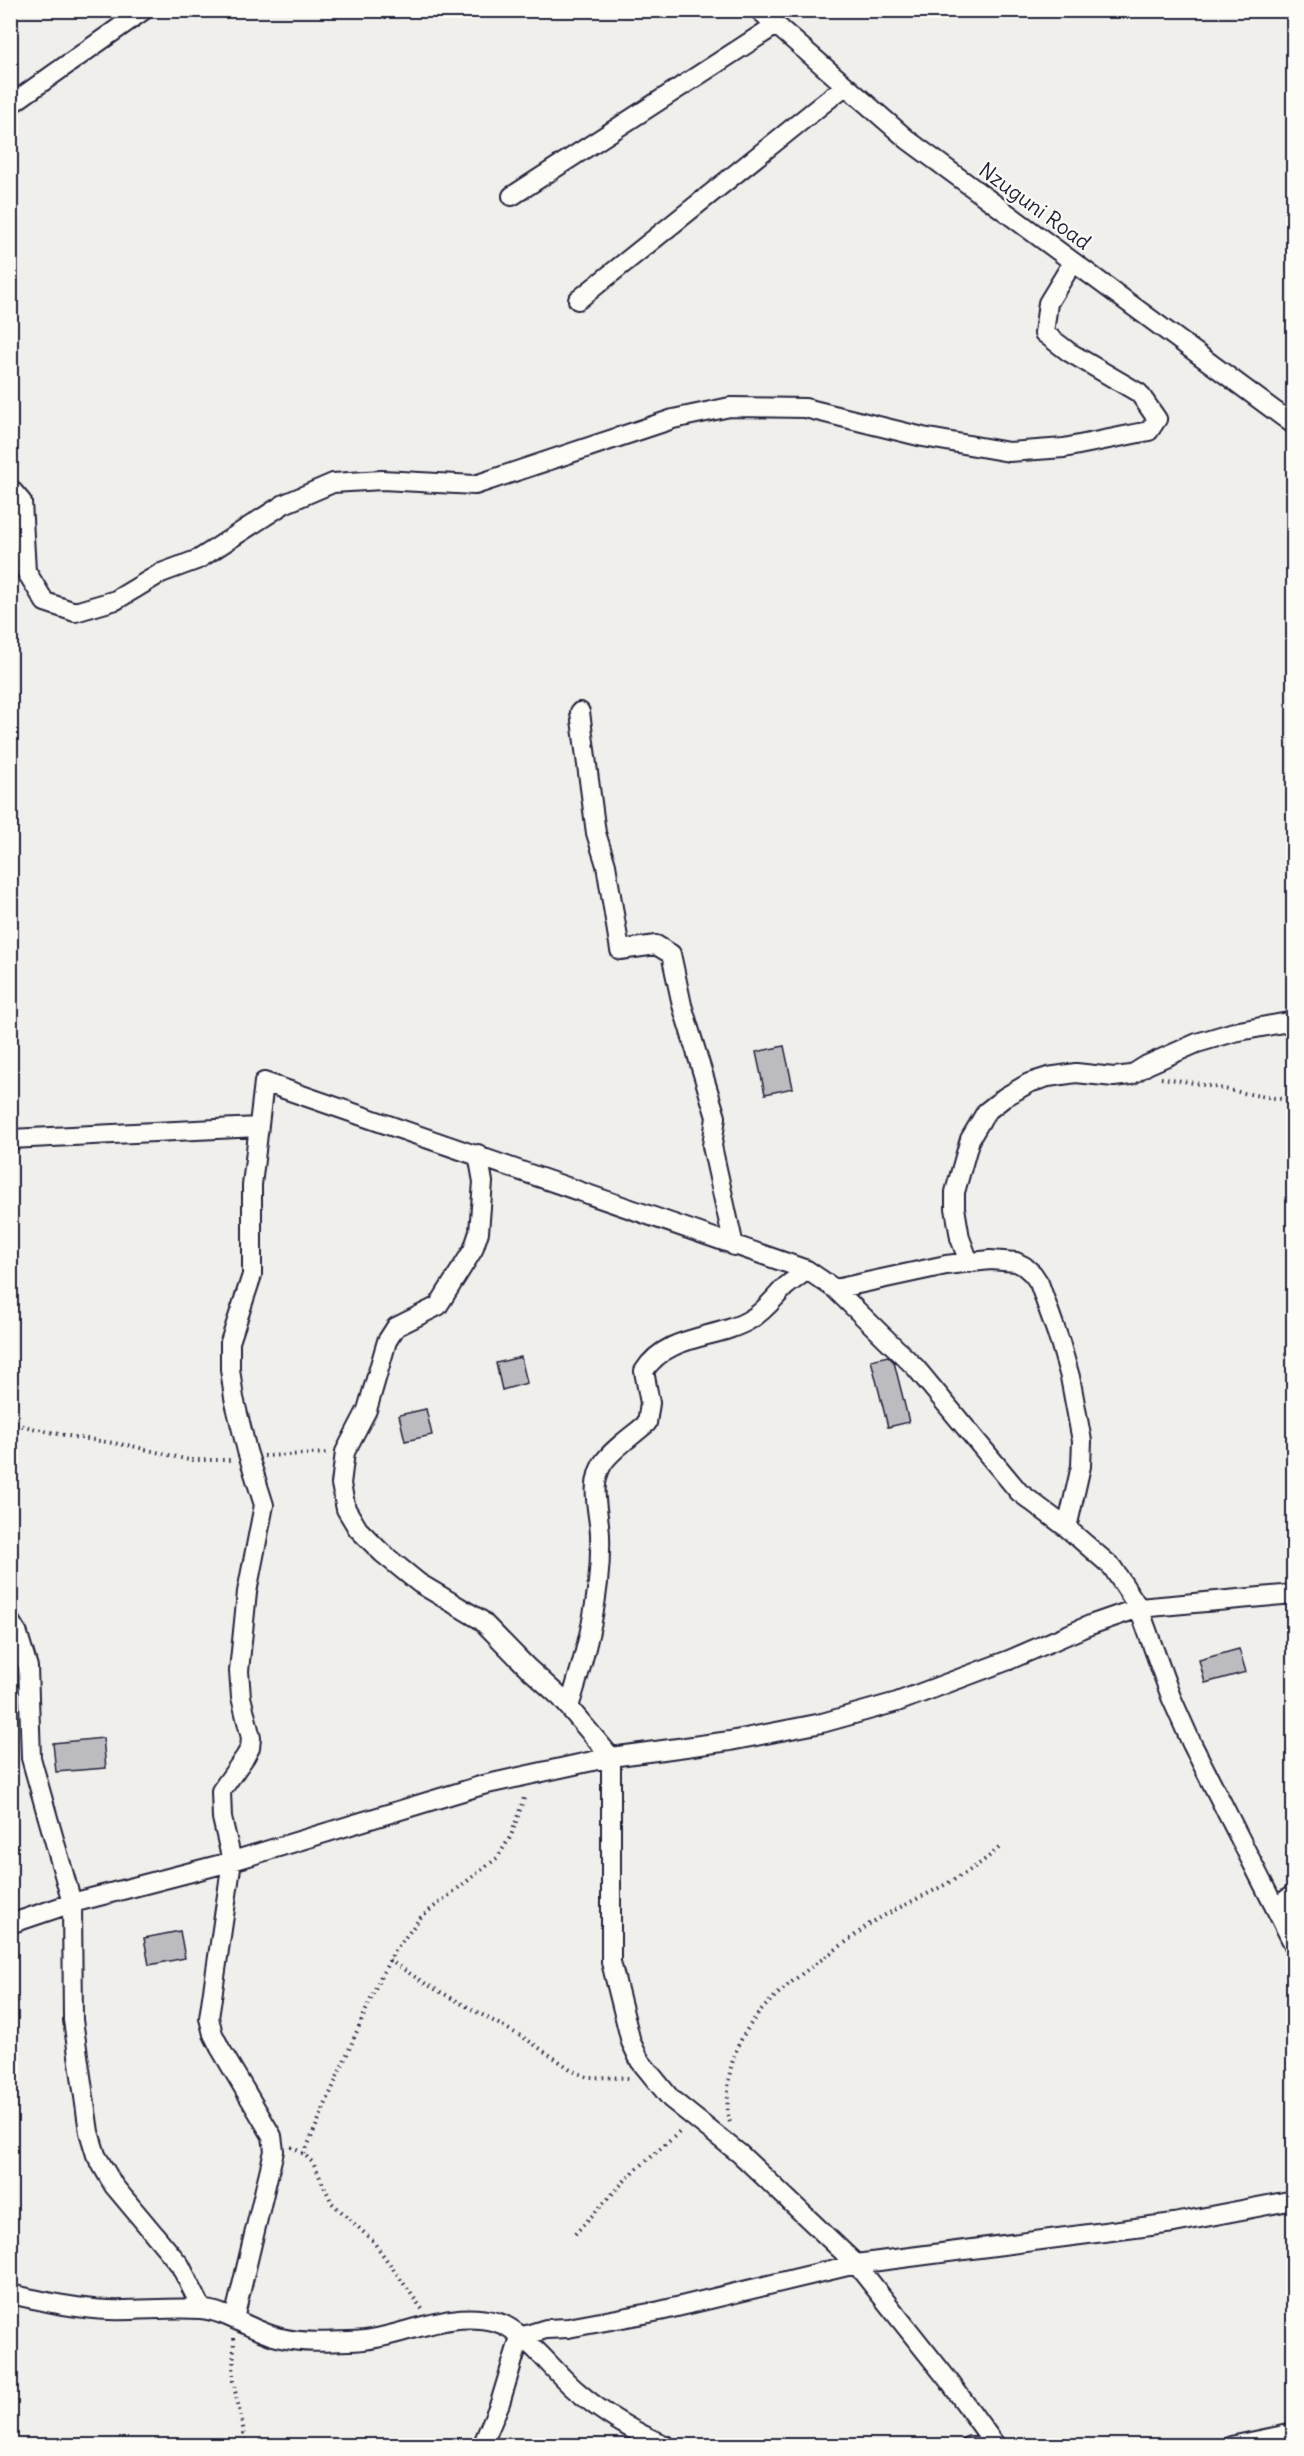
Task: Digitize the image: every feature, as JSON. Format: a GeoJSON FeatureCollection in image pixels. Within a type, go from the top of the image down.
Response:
{"type":"FeatureCollection","features":[{"type":"Feature","properties":{"kind":"street"},"geometry":{"type":"LineString","coordinates":[[10,105],[144,10]]}},
{"type":"Feature","properties":{"kind":"street","name":"Nzuguni Road"},"geometry":{"type":"LineString","coordinates":[[759,10],[908,140],[1293,424]]}},
{"type":"Feature","properties":{"kind":"street"},"geometry":{"type":"LineString","coordinates":[[512,196],[776,25]]}},
{"type":"Feature","properties":{"kind":"street"},"geometry":{"type":"LineString","coordinates":[[578,300],[845,86]]}},
{"type":"Feature","properties":{"kind":"street"},"geometry":{"type":"LineString","coordinates":[[10,488],[22,502],[26,571],[45,602],[75,612],[116,600],[161,573],[200,559],[284,504],[333,483],[381,480],[476,485],[673,419],[730,407],[805,408],[923,437],[1009,452],[1064,448],[1149,431],[1157,419],[1139,393],[1070,352],[1044,333],[1048,303],[1073,262]]}},
{"type":"Feature","properties":{"kind":"street"},"geometry":{"type":"LineString","coordinates":[[580,712],[596,833],[606,865],[620,950],[656,945],[671,954],[682,1005],[716,1117],[712,1146],[734,1246]]}},
{"type":"Feature","properties":{"kind":"street"},"geometry":{"type":"LineString","coordinates":[[969,1262],[960,1238],[955,1192],[970,1139],[986,1112],[1005,1097],[1029,1083],[1047,1077],[1076,1073],[1114,1077],[1131,1075],[1155,1061],[1197,1043],[1234,1032],[1293,1021]]}},
{"type":"Feature","properties":{"kind":"street"},"geometry":{"type":"LineString","coordinates":[[234,2319],[274,2151],[272,2136],[220,2048],[209,2018],[232,1861],[222,1818],[221,1791],[250,1748],[251,1738],[241,1697],[239,1671],[247,1592],[264,1505],[234,1398],[230,1369],[230,1342],[252,1275],[250,1209],[264,1083],[320,1104],[478,1154],[807,1270],[835,1289],[916,1368],[1019,1492],[1067,1528],[1112,1567],[1139,1608],[1192,1744],[1276,1907],[1293,1945]]}},
{"type":"Feature","properties":{"kind":"street"},"geometry":{"type":"LineString","coordinates":[[10,1139],[258,1127]]}},
{"type":"Feature","properties":{"kind":"street"},"geometry":{"type":"LineString","coordinates":[[478,1154],[483,1182],[480,1232],[473,1250],[438,1306],[396,1327],[387,1341],[367,1410],[345,1452],[341,1484],[346,1509],[358,1529],[382,1553],[419,1583],[481,1620],[568,1707],[610,1757],[611,1962],[630,2042],[640,2061],[671,2099],[740,2154],[856,2264],[949,2381],[995,2444]]}},
{"type":"Feature","properties":{"kind":"street"},"geometry":{"type":"LineString","coordinates":[[835,1289],[969,1262],[1008,1260],[1024,1266],[1039,1283],[1070,1377],[1082,1441],[1081,1466],[1067,1528]]}},
{"type":"Feature","properties":{"kind":"street"},"geometry":{"type":"LineString","coordinates":[[568,1707],[580,1671],[594,1609],[600,1535],[594,1496],[599,1473],[603,1462],[647,1423],[650,1403],[644,1371],[652,1358],[670,1348],[749,1321],[763,1311],[787,1285],[807,1270]]}},
{"type":"Feature","properties":{"kind":"street"},"geometry":{"type":"LineString","coordinates":[[10,1924],[72,1903],[232,1861],[483,1785],[610,1757],[730,1741],[822,1723],[897,1702],[1009,1660],[1090,1625],[1139,1608],[1293,1593]]}},
{"type":"Feature","properties":{"kind":"street"},"geometry":{"type":"LineString","coordinates":[[10,1621],[18,1634],[28,1667],[31,1758],[72,1903],[75,2038],[89,2132],[96,2155],[114,2186],[180,2265],[202,2309]]}},
{"type":"Feature","properties":{"kind":"street"},"geometry":{"type":"LineString","coordinates":[[1276,1907],[1293,1894]]}},
{"type":"Feature","properties":{"kind":"street"},"geometry":{"type":"LineString","coordinates":[[520,2337],[546,2329],[568,2328],[660,2310],[856,2264],[1174,2223],[1293,2200]]}},
{"type":"Feature","properties":{"kind":"street"},"geometry":{"type":"LineString","coordinates":[[10,2294],[81,2308],[202,2309],[280,2338],[351,2342],[430,2322],[459,2319],[496,2322],[505,2325],[544,2356],[576,2391],[621,2424],[667,2445]]}},
{"type":"Feature","properties":{"kind":"street"},"geometry":{"type":"LineString","coordinates":[[482,2445],[500,2403],[520,2337]]}},
{"type":"Feature","properties":{"kind":"street"},"geometry":{"type":"LineString","coordinates":[[1231,2445],[1293,2433]]}},
{"type":"Feature","properties":{"kind":"street"},"geometry":{"type":"LineString","coordinates":[[970,2445],[995,2444]]}},
{"type":"Feature","properties":{"kind":"path"},"geometry":{"type":"LineString","coordinates":[[1131,1075],[1193,1082],[1270,1098],[1293,1100]]}},
{"type":"Feature","properties":{"kind":"path"},"geometry":{"type":"LineString","coordinates":[[10,1423],[77,1438],[132,1446],[189,1460],[208,1461],[345,1452]]}},
{"type":"Feature","properties":{"kind":"path"},"geometry":{"type":"LineString","coordinates":[[304,2154],[389,1960],[421,1917],[497,1858],[506,1847],[534,1774]]}},
{"type":"Feature","properties":{"kind":"path"},"geometry":{"type":"LineString","coordinates":[[730,2124],[727,2114],[729,2072],[737,2044],[752,2019],[766,2004],[813,1964],[869,1924],[950,1884],[1001,1846]]}},
{"type":"Feature","properties":{"kind":"path"},"geometry":{"type":"LineString","coordinates":[[389,1960],[526,2039],[575,2072],[588,2077],[636,2078],[656,2083]]}},
{"type":"Feature","properties":{"kind":"path"},"geometry":{"type":"LineString","coordinates":[[575,2234],[629,2176],[696,2118]]}},
{"type":"Feature","properties":{"kind":"path"},"geometry":{"type":"LineString","coordinates":[[272,2136],[304,2154],[313,2163],[332,2203],[373,2241],[430,2322]]}},
{"type":"Feature","properties":{"kind":"path"},"geometry":{"type":"LineString","coordinates":[[234,2319],[233,2381],[247,2445]]}},
{"type":"Feature","properties":{"kind":"building"},"geometry":{"type":"Polygon","coordinates":[[[784,1046],[793,1088],[765,1094],[756,1052],[784,1046]]]}},
{"type":"Feature","properties":{"kind":"building"},"geometry":{"type":"Polygon","coordinates":[[[888,1356],[894,1362],[909,1422],[888,1427],[871,1360],[888,1356]]]}},
{"type":"Feature","properties":{"kind":"building"},"geometry":{"type":"Polygon","coordinates":[[[521,1357],[527,1383],[502,1390],[496,1363],[521,1357]]]}},
{"type":"Feature","properties":{"kind":"building"},"geometry":{"type":"Polygon","coordinates":[[[426,1409],[432,1435],[405,1441],[399,1415],[426,1409]]]}},
{"type":"Feature","properties":{"kind":"building"},"geometry":{"type":"Polygon","coordinates":[[[1239,1649],[1246,1672],[1205,1683],[1199,1660],[1239,1649]]]}},
{"type":"Feature","properties":{"kind":"building"},"geometry":{"type":"Polygon","coordinates":[[[103,1738],[106,1768],[56,1772],[53,1743],[103,1738]]]}},
{"type":"Feature","properties":{"kind":"building"},"geometry":{"type":"Polygon","coordinates":[[[180,1931],[185,1958],[149,1965],[144,1938],[180,1931]]]}}]}
